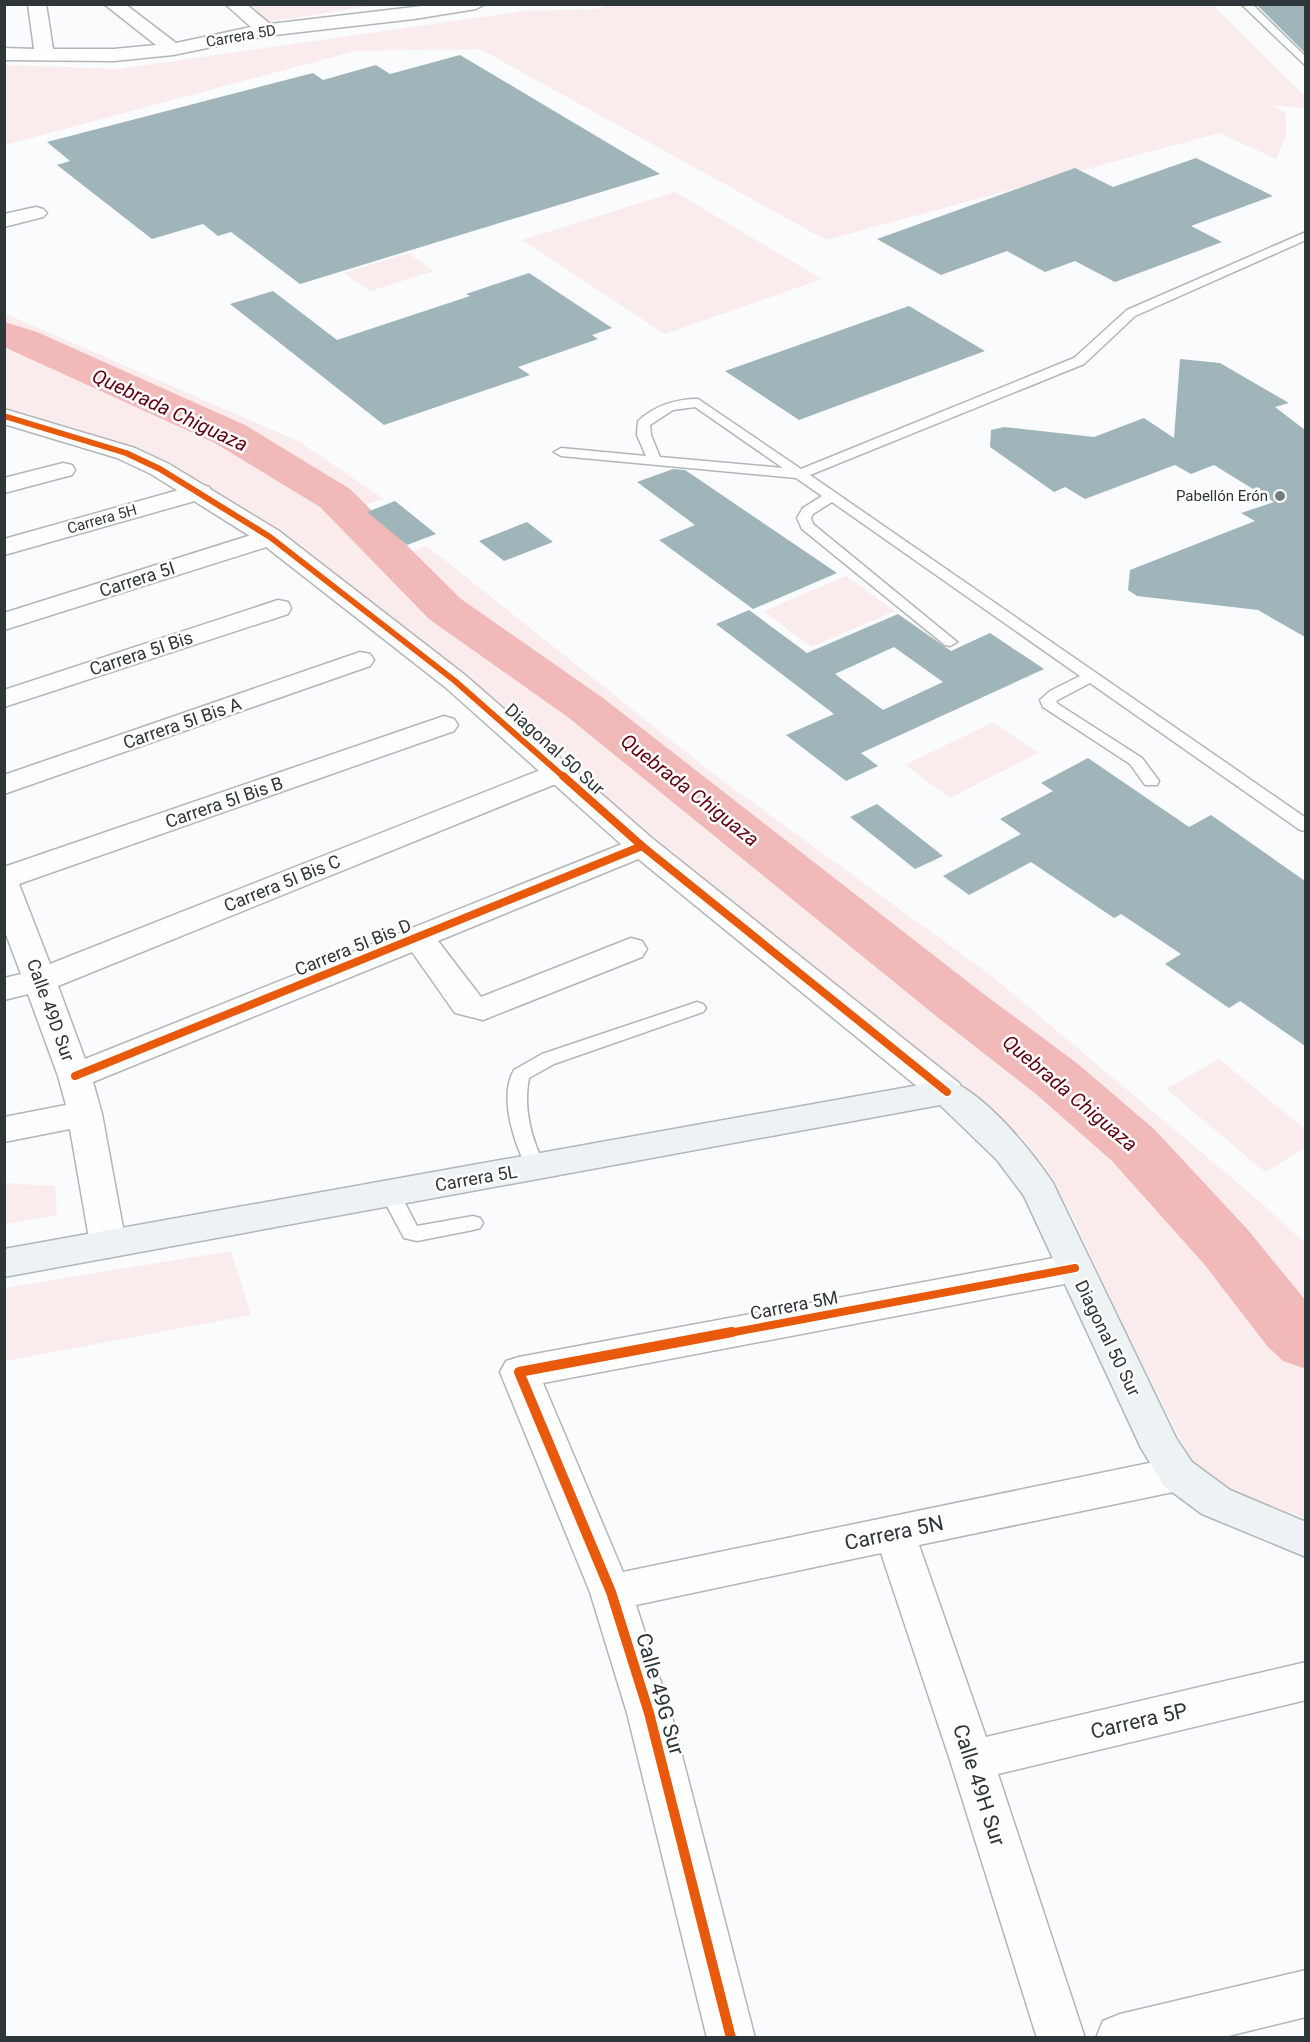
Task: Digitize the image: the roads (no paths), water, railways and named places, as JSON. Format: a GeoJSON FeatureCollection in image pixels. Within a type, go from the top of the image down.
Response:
{"type":"FeatureCollection","features":[{"type":"Feature","properties":{"kind":"main road","name":"Carrera 5L"},"geometry":{"type":"LineString","coordinates":[[4,1263],[947,1092]]}},
{"type":"Feature","properties":{"kind":"main road","name":"Diagonal 50 Sur"},"geometry":{"type":"LineString","coordinates":[[947,1092],[998,1136],[1027,1170],[1040,1192],[1161,1448],[1178,1474],[1216,1502],[1305,1540]]}},
{"type":"Feature","properties":{"kind":"street"},"geometry":{"type":"LineString","coordinates":[[37,4],[44,55]]}},
{"type":"Feature","properties":{"kind":"street"},"geometry":{"type":"LineString","coordinates":[[113,4],[173,49]]}},
{"type":"Feature","properties":{"kind":"street"},"geometry":{"type":"LineString","coordinates":[[234,4],[266,30]]}},
{"type":"Feature","properties":{"kind":"street","name":"Carrera 5D"},"geometry":{"type":"LineString","coordinates":[[4,54],[114,55],[173,49],[266,30],[412,9],[476,4]]}},
{"type":"Feature","properties":{"kind":"street"},"geometry":{"type":"LineString","coordinates":[[4,220],[36,213]]}},
{"type":"Feature","properties":{"kind":"street","name":"Diagonal 50 Sur"},"geometry":{"type":"LineString","coordinates":[[4,417],[126,453],[200,492],[270,537],[455,681],[642,846],[947,1092]]}},
{"type":"Feature","properties":{"kind":"street"},"geometry":{"type":"LineString","coordinates":[[4,486],[63,470]]}},
{"type":"Feature","properties":{"kind":"street","name":"Carrera 5H"},"geometry":{"type":"LineString","coordinates":[[4,547],[200,492]]}},
{"type":"Feature","properties":{"kind":"street","name":"Carrera 5I"},"geometry":{"type":"LineString","coordinates":[[4,622],[270,537]]}},
{"type":"Feature","properties":{"kind":"street","name":"Carrera 5I Bis"},"geometry":{"type":"LineString","coordinates":[[4,699],[278,608]]}},
{"type":"Feature","properties":{"kind":"street","name":"Carrera 5I Bis A"},"geometry":{"type":"LineString","coordinates":[[4,785],[360,660]]}},
{"type":"Feature","properties":{"kind":"street","name":"Carrera 5I Bis B"},"geometry":{"type":"LineString","coordinates":[[4,878],[444,725]]}},
{"type":"Feature","properties":{"kind":"street","name":"Carrera 5I Bis C"},"geometry":{"type":"LineString","coordinates":[[4,989],[41,980],[558,772]]}},
{"type":"Feature","properties":{"kind":"street","name":"Carrera 5I Bis D"},"geometry":{"type":"LineString","coordinates":[[75,1076],[642,846]]}},
{"type":"Feature","properties":{"kind":"street","name":"Calle 49D Sur"},"geometry":{"type":"LineString","coordinates":[[4,885],[75,1076],[85,1114],[108,1244]]}},
{"type":"Feature","properties":{"kind":"street"},"geometry":{"type":"LineString","coordinates":[[418,937],[467,1005],[483,1009],[631,949]]}},
{"type":"Feature","properties":{"kind":"street"},"geometry":{"type":"LineString","coordinates":[[4,1130],[85,1114]]}},
{"type":"Feature","properties":{"kind":"street","name":"Carrera 5M"},"geometry":{"type":"LineString","coordinates":[[519,1372],[1075,1268]]}},
{"type":"Feature","properties":{"kind":"street","name":"Calle 49G Sur"},"geometry":{"type":"LineString","coordinates":[[519,1372],[611,1592],[650,1713],[731,2037]]}},
{"type":"Feature","properties":{"kind":"street","name":"Carrera 5N"},"geometry":{"type":"LineString","coordinates":[[611,1592],[1178,1474]]}},
{"type":"Feature","properties":{"kind":"street","name":"Calle 49H Sur"},"geometry":{"type":"LineString","coordinates":[[894,1533],[972,1760],[1061,2037]]}},
{"type":"Feature","properties":{"kind":"street","name":"Carrera 5P"},"geometry":{"type":"LineString","coordinates":[[972,1760],[1305,1681]]}},
{"type":"Feature","properties":{"kind":"street"},"geometry":{"type":"LineString","coordinates":[[1120,2037],[1305,1993]]}},
{"type":"Feature","properties":{"kind":"lane"},"geometry":{"type":"LineString","coordinates":[[1246,4],[1305,63]]}},
{"type":"Feature","properties":{"kind":"lane"},"geometry":{"type":"LineString","coordinates":[[561,452],[800,474],[1079,361],[1131,313],[1305,235]]}},
{"type":"Feature","properties":{"kind":"lane"},"geometry":{"type":"LineString","coordinates":[[655,461],[644,435],[643,424],[667,406],[682,402],[698,403],[1305,826]]}},
{"type":"Feature","properties":{"kind":"lane"},"geometry":{"type":"LineString","coordinates":[[832,496],[808,511],[804,518],[807,526],[950,642]]}},
{"type":"Feature","properties":{"kind":"lane"},"geometry":{"type":"LineString","coordinates":[[1091,677],[1055,694],[1048,700],[1051,707],[1136,761],[1151,782]]}},
{"type":"Feature","properties":{"kind":"lane"},"geometry":{"type":"LineString","coordinates":[[536,1167],[526,1148],[516,1098],[521,1075],[548,1059],[697,1008]]}},
{"type":"Feature","properties":{"kind":"lane"},"geometry":{"type":"LineString","coordinates":[[390,1193],[411,1233],[417,1234],[473,1223]]}},
{"type":"Feature","properties":{"kind":"waterway","name":"Quebrada Chiguaza"},"geometry":{"type":"LineString","coordinates":[[4,334],[23,340],[230,434],[335,498],[445,609],[586,708],[961,1006],[1057,1079],[1133,1145],[1226,1247],[1291,1329],[1306,1343]]}},
{"type":"Feature","properties":{"kind":"place","name":"Pabellón Erón"},"geometry":{"type":"Point","coordinates":[1280,496]}}]}
